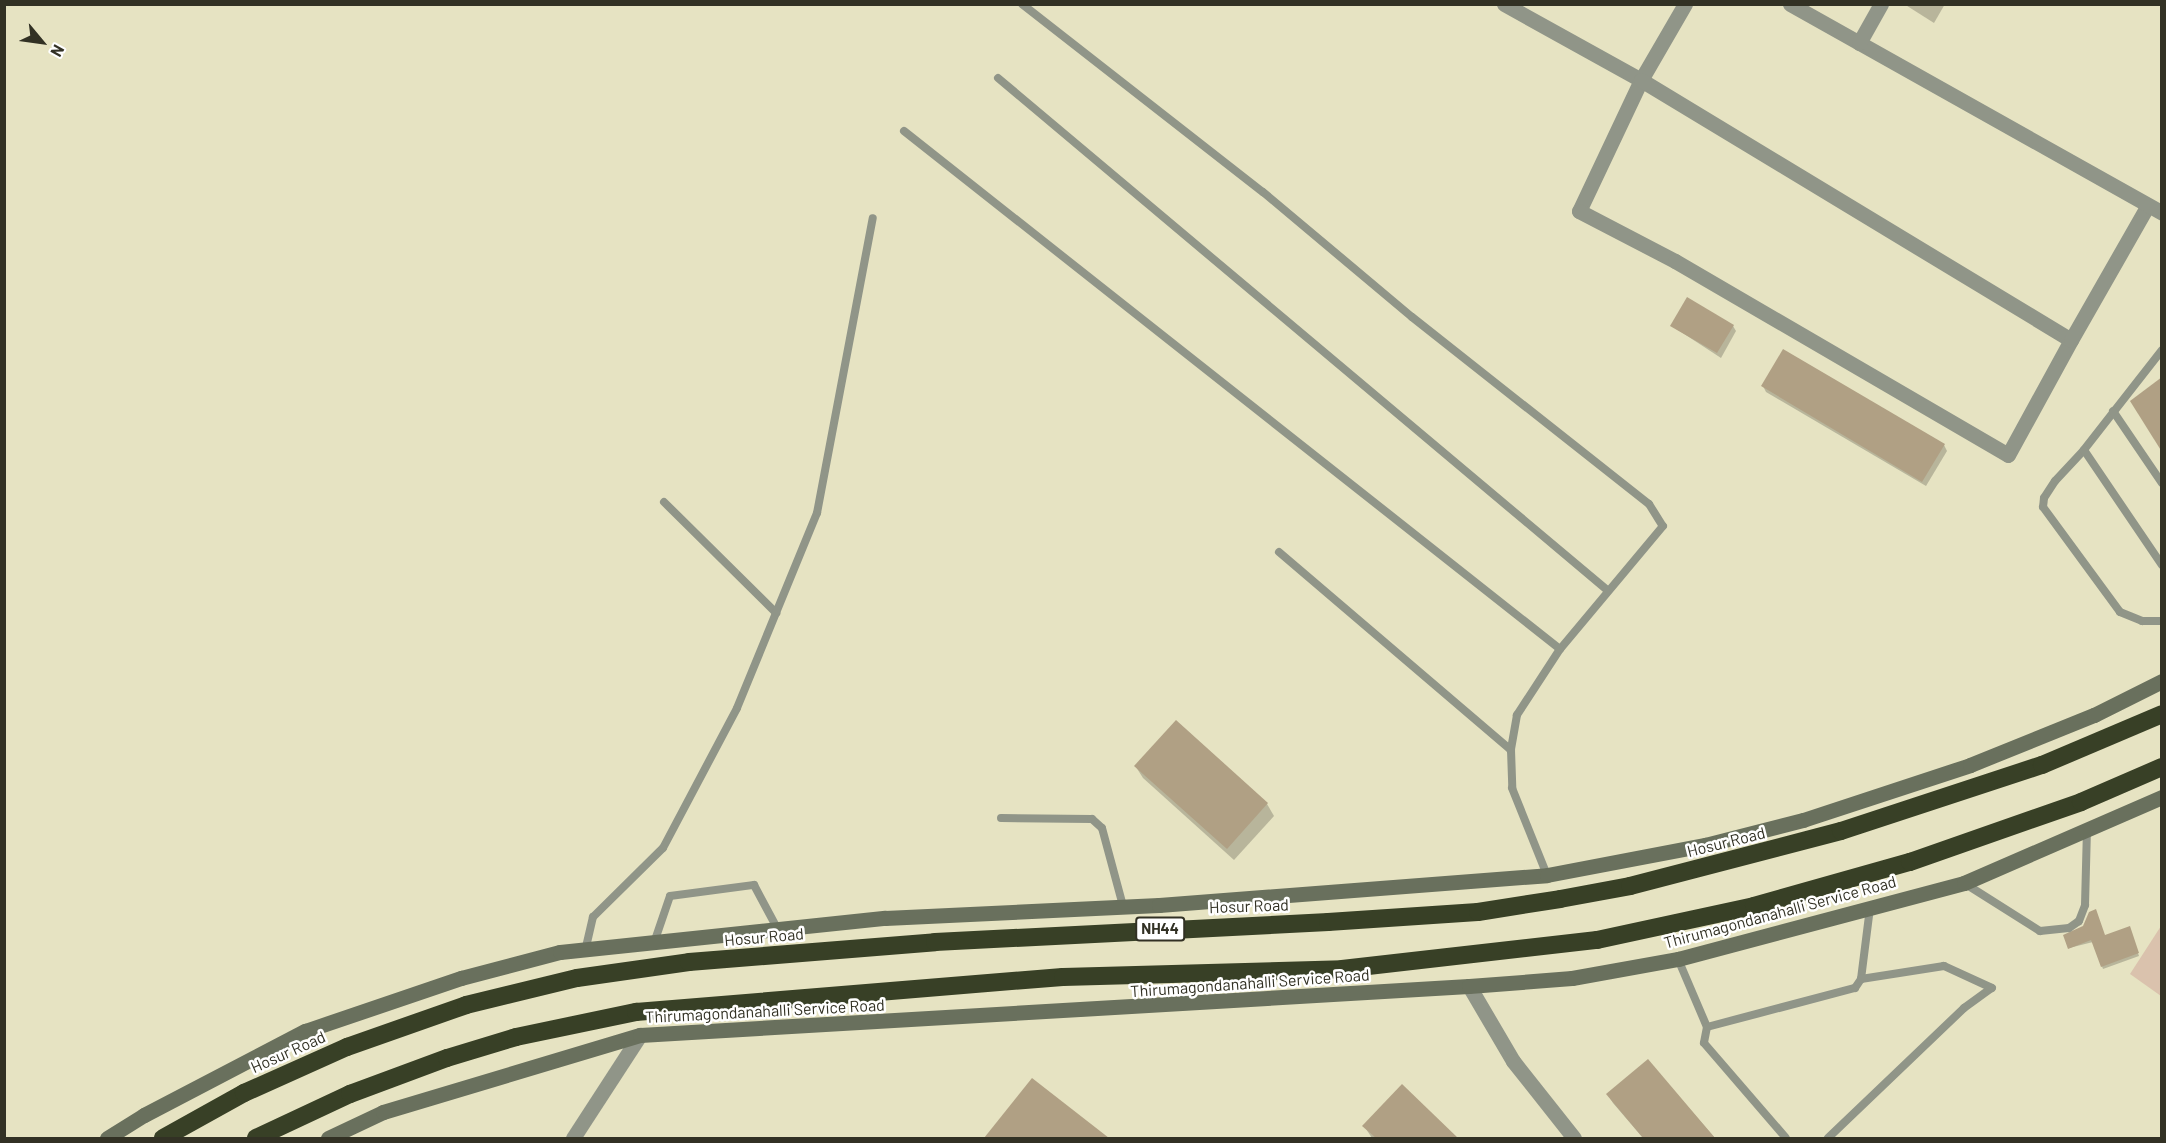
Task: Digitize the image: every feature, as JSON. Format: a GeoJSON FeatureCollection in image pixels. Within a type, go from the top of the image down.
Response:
{"type":"FeatureCollection","features":[{"type":"Feature","properties":{"kind":"highway","name":"Hosur Road"},"geometry":{"type":"LineString","coordinates":[[163,1138],[244,1093],[346,1047],[466,1005],[577,978],[689,962],[911,944],[1351,921],[1478,912],[1560,899],[1630,886],[1852,828],[2042,765],[2162,714]]}},
{"type":"Feature","properties":{"kind":"highway"},"geometry":{"type":"LineString","coordinates":[[256,1138],[350,1094],[447,1058],[516,1037],[636,1012],[1063,977],[1342,969],[1597,940],[1754,906],[1910,862],[2081,802],[2162,767]]}},
{"type":"Feature","properties":{"kind":"street"},"geometry":{"type":"LineString","coordinates":[[1504,4],[1641,80],[2071,340]]}},
{"type":"Feature","properties":{"kind":"street"},"geometry":{"type":"LineString","coordinates":[[1685,4],[1641,80],[1579,211],[1675,261],[2008,455],[2071,340],[2155,209],[1790,4]]}},
{"type":"Feature","properties":{"kind":"street"},"geometry":{"type":"LineString","coordinates":[[1859,43],[1881,4]]}},
{"type":"Feature","properties":{"kind":"street"},"geometry":{"type":"LineString","coordinates":[[107,1138],[144,1115],[304,1031],[461,978],[586,947],[885,918],[1123,906],[1547,875],[1705,844],[1803,820],[1970,765],[2094,715],[2162,681]]}},
{"type":"Feature","properties":{"kind":"street","name":"Thirumagondanahalli Service Road"},"geometry":{"type":"LineString","coordinates":[[328,1138],[383,1112],[640,1035],[1226,1003],[1469,986],[1572,978],[1678,959],[1964,883],[2162,797]]}},
{"type":"Feature","properties":{"kind":"street"},"geometry":{"type":"LineString","coordinates":[[1469,986],[1513,1061],[1574,1138]]}},
{"type":"Feature","properties":{"kind":"street"},"geometry":{"type":"LineString","coordinates":[[573,1138],[640,1035]]}},
{"type":"Feature","properties":{"kind":"lane"},"geometry":{"type":"LineString","coordinates":[[1022,4],[1263,192],[1412,317],[1649,504],[1663,526],[1606,590],[1560,649],[1517,715],[1511,750],[1512,788],[1547,875]]}},
{"type":"Feature","properties":{"kind":"lane"},"geometry":{"type":"LineString","coordinates":[[998,78],[1606,590]]}},
{"type":"Feature","properties":{"kind":"lane"},"geometry":{"type":"LineString","coordinates":[[904,130],[1560,649]]}},
{"type":"Feature","properties":{"kind":"lane"},"geometry":{"type":"LineString","coordinates":[[586,947],[593,917],[663,848],[738,708],[817,513],[873,218]]}},
{"type":"Feature","properties":{"kind":"lane"},"geometry":{"type":"LineString","coordinates":[[2162,350],[2084,450],[2055,481],[2044,498],[2043,507],[2120,612],[2142,621],[2162,621]]}},
{"type":"Feature","properties":{"kind":"lane"},"geometry":{"type":"LineString","coordinates":[[2113,411],[2162,483]]}},
{"type":"Feature","properties":{"kind":"lane"},"geometry":{"type":"LineString","coordinates":[[2084,450],[2160,560]]}},
{"type":"Feature","properties":{"kind":"lane"},"geometry":{"type":"LineString","coordinates":[[664,502],[776,613]]}},
{"type":"Feature","properties":{"kind":"lane"},"geometry":{"type":"LineString","coordinates":[[1279,552],[1511,750]]}},
{"type":"Feature","properties":{"kind":"lane"},"geometry":{"type":"LineString","coordinates":[[1001,818],[1092,819],[1102,828],[1123,906]]}},
{"type":"Feature","properties":{"kind":"lane"},"geometry":{"type":"LineString","coordinates":[[1964,883],[2040,931],[2069,928],[2079,921],[2085,905],[2087,830]]}},
{"type":"Feature","properties":{"kind":"lane"},"geometry":{"type":"LineString","coordinates":[[655,940],[670,896],[754,885],[777,928]]}},
{"type":"Feature","properties":{"kind":"lane"},"geometry":{"type":"LineString","coordinates":[[1707,1026],[1854,988],[1861,979],[1870,908]]}},
{"type":"Feature","properties":{"kind":"lane"},"geometry":{"type":"LineString","coordinates":[[1678,959],[1707,1026],[1704,1043],[1786,1138]]}},
{"type":"Feature","properties":{"kind":"lane"},"geometry":{"type":"LineString","coordinates":[[1828,1138],[1964,1008],[1992,988],[1944,966],[1861,979]]}},
{"type":"Feature","properties":{"kind":"shaded area"},"geometry":{"type":"Polygon","coordinates":[[[2161,926],[2161,996],[2130,974],[2161,926]]]}},
{"type":"Feature","properties":{"kind":"building"},"geometry":{"type":"Polygon","coordinates":[[[1687,297],[1734,325],[1717,353],[1670,326],[1687,297]]]}},
{"type":"Feature","properties":{"kind":"building"},"geometry":{"type":"Polygon","coordinates":[[[1783,349],[1945,444],[1922,482],[1761,386],[1783,349]]]}},
{"type":"Feature","properties":{"kind":"building"},"geometry":{"type":"Polygon","coordinates":[[[2162,377],[2162,452],[2130,401],[2162,377]]]}},
{"type":"Feature","properties":{"kind":"building"},"geometry":{"type":"Polygon","coordinates":[[[1176,720],[1268,803],[1227,849],[1134,766],[1176,720]]]}},
{"type":"Feature","properties":{"kind":"building"},"geometry":{"type":"Polygon","coordinates":[[[2096,909],[2105,935],[2130,926],[2139,953],[2101,967],[2091,940],[2068,949],[2063,935],[2083,926],[2089,912],[2096,909]]]}},
{"type":"Feature","properties":{"kind":"building"},"geometry":{"type":"Polygon","coordinates":[[[1648,1059],[1715,1138],[1643,1138],[1606,1094],[1648,1059]]]}},
{"type":"Feature","properties":{"kind":"building"},"geometry":{"type":"Polygon","coordinates":[[[1032,1078],[1109,1138],[984,1138],[1032,1078]]]}},
{"type":"Feature","properties":{"kind":"building"},"geometry":{"type":"Polygon","coordinates":[[[1402,1084],[1458,1138],[1376,1138],[1362,1126],[1402,1084]]]}}]}
